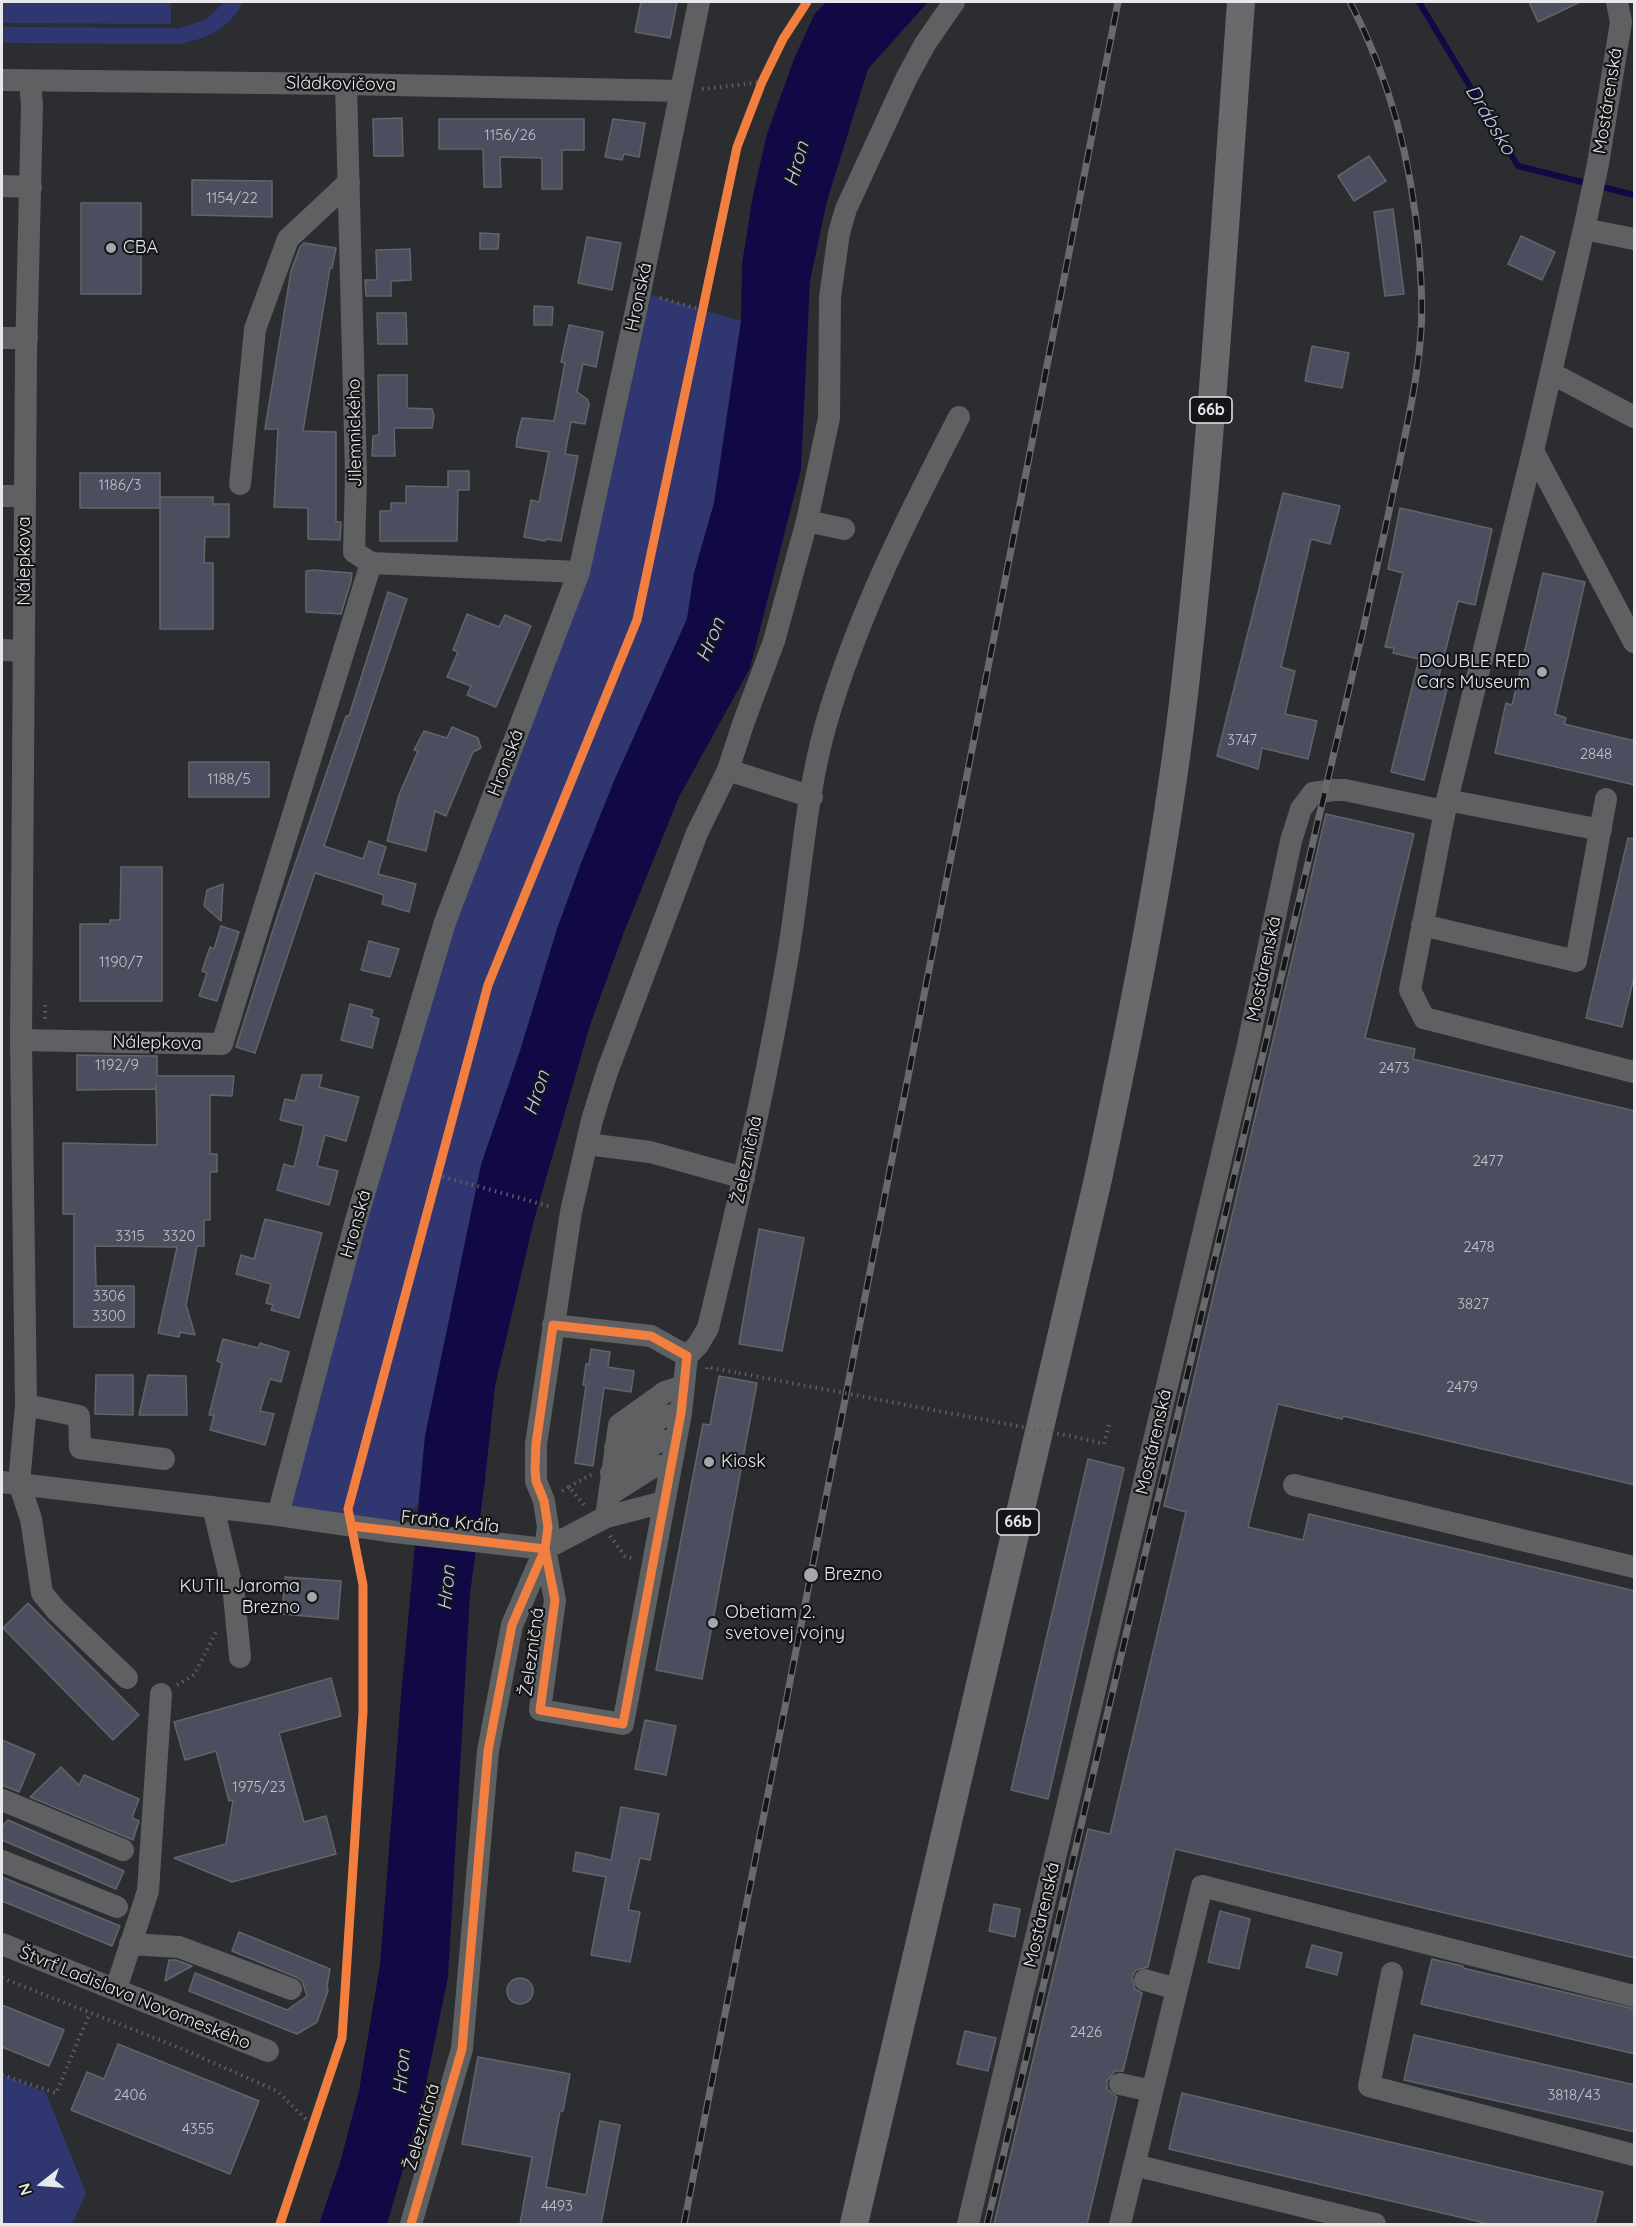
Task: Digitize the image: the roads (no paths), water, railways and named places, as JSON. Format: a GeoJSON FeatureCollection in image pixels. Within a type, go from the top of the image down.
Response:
{"type":"FeatureCollection","features":[{"type":"Feature","properties":{"kind":"main road","name":"66b"},"geometry":{"type":"LineString","coordinates":[[854,2224],[1098,1179],[1147,933],[1182,706],[1194,595],[1215,365],[1241,2]]}},
{"type":"Feature","properties":{"kind":"street","name":"Hronská"},"geometry":{"type":"LineString","coordinates":[[278,1515],[355,1224],[445,922],[579,572],[640,292],[699,2]]}},
{"type":"Feature","properties":{"kind":"street"},"geometry":{"type":"LineString","coordinates":[[545,1549],[548,1527],[544,1501],[536,1481],[536,1444],[571,1212],[587,1144],[607,1072],[697,832],[728,770],[742,724],[774,641],[807,521],[829,418],[830,297],[839,232],[846,209],[906,79],[925,44],[954,2]]}},
{"type":"Feature","properties":{"kind":"street","name":"Mostárenská"},"geometry":{"type":"LineString","coordinates":[[1624,15],[1598,164],[1584,229],[1533,452],[1445,805],[1410,990],[1424,1018],[1635,1072]]}},
{"type":"Feature","properties":{"kind":"street","name":"Sládkovičova"},"geometry":{"type":"LineString","coordinates":[[2,80],[346,84],[681,92]]}},
{"type":"Feature","properties":{"kind":"street","name":"Nálepkova"},"geometry":{"type":"LineString","coordinates":[[10,1482],[26,1405],[21,1041],[12,962],[12,802],[24,651],[32,105],[30,81]]}},
{"type":"Feature","properties":{"kind":"street","name":"Jilemnického"},"geometry":{"type":"LineString","coordinates":[[346,84],[356,475],[354,552],[371,563]]}},
{"type":"Feature","properties":{"kind":"street"},"geometry":{"type":"LineString","coordinates":[[240,484],[255,329],[288,239],[349,182]]}},
{"type":"Feature","properties":{"kind":"street"},"geometry":{"type":"LineString","coordinates":[[2,186],[31,187]]}},
{"type":"Feature","properties":{"kind":"street"},"geometry":{"type":"LineString","coordinates":[[1584,229],[1635,239]]}},
{"type":"Feature","properties":{"kind":"street"},"geometry":{"type":"LineString","coordinates":[[2,338],[27,338]]}},
{"type":"Feature","properties":{"kind":"street"},"geometry":{"type":"LineString","coordinates":[[1551,373],[1635,417]]}},
{"type":"Feature","properties":{"kind":"street","name":"Železničná"},"geometry":{"type":"LineString","coordinates":[[545,1549],[555,1600],[540,1710],[623,1724],[681,1413],[687,1356],[698,1345],[708,1328],[744,1178],[788,955],[812,798],[826,727],[844,665],[874,592],[958,417]]}},
{"type":"Feature","properties":{"kind":"street"},"geometry":{"type":"LineString","coordinates":[[1533,452],[1635,642]]}},
{"type":"Feature","properties":{"kind":"street"},"geometry":{"type":"LineString","coordinates":[[2,496],[25,496]]}},
{"type":"Feature","properties":{"kind":"street"},"geometry":{"type":"LineString","coordinates":[[807,521],[844,530]]}},
{"type":"Feature","properties":{"kind":"street"},"geometry":{"type":"LineString","coordinates":[[371,563],[579,572]]}},
{"type":"Feature","properties":{"kind":"street","name":"Nálepkova"},"geometry":{"type":"LineString","coordinates":[[21,1041],[222,1044],[371,563]]}},
{"type":"Feature","properties":{"kind":"street"},"geometry":{"type":"LineString","coordinates":[[2,650],[24,651]]}},
{"type":"Feature","properties":{"kind":"street"},"geometry":{"type":"LineString","coordinates":[[728,770],[812,798]]}},
{"type":"Feature","properties":{"kind":"street","name":"Mostárenská"},"geometry":{"type":"LineString","coordinates":[[968,2224],[1244,1061],[1291,841],[1301,809],[1313,793],[1334,790],[1601,830]]}},
{"type":"Feature","properties":{"kind":"street"},"geometry":{"type":"LineString","coordinates":[[1422,925],[1576,962],[1606,799]]}},
{"type":"Feature","properties":{"kind":"street"},"geometry":{"type":"LineString","coordinates":[[587,1144],[650,1152],[744,1178]]}},
{"type":"Feature","properties":{"kind":"street"},"geometry":{"type":"LineString","coordinates":[[553,1325],[651,1336],[687,1356]]}},
{"type":"Feature","properties":{"kind":"street"},"geometry":{"type":"LineString","coordinates":[[609,1495],[619,1425],[665,1392],[684,1386]]}},
{"type":"Feature","properties":{"kind":"street"},"geometry":{"type":"LineString","coordinates":[[26,1405],[79,1416],[80,1448],[164,1459]]}},
{"type":"Feature","properties":{"kind":"street"},"geometry":{"type":"LineString","coordinates":[[615,1448],[662,1417],[681,1413]]}},
{"type":"Feature","properties":{"kind":"street"},"geometry":{"type":"LineString","coordinates":[[545,1549],[609,1495],[659,1441],[676,1440]]}},
{"type":"Feature","properties":{"kind":"street"},"geometry":{"type":"LineString","coordinates":[[609,1495],[653,1467],[671,1465]]}},
{"type":"Feature","properties":{"kind":"street"},"geometry":{"type":"LineString","coordinates":[[10,1482],[31,1519],[42,1593],[56,1610],[127,1678]]}},
{"type":"Feature","properties":{"kind":"street","name":"Fraňa Kráľa"},"geometry":{"type":"LineString","coordinates":[[10,1482],[545,1549]]}},
{"type":"Feature","properties":{"kind":"street"},"geometry":{"type":"LineString","coordinates":[[1294,1485],[1635,1567]]}},
{"type":"Feature","properties":{"kind":"street"},"geometry":{"type":"LineString","coordinates":[[609,1495],[664,1502]]}},
{"type":"Feature","properties":{"kind":"street"},"geometry":{"type":"LineString","coordinates":[[213,1507],[234,1595],[240,1657]]}},
{"type":"Feature","properties":{"kind":"street","name":"Železničná"},"geometry":{"type":"LineString","coordinates":[[411,2224],[462,2049],[488,1751],[512,1625],[545,1549]]}},
{"type":"Feature","properties":{"kind":"street"},"geometry":{"type":"LineString","coordinates":[[116,1989],[148,1891],[161,1694]]}},
{"type":"Feature","properties":{"kind":"street"},"geometry":{"type":"LineString","coordinates":[[2,1800],[123,1851]]}},
{"type":"Feature","properties":{"kind":"street"},"geometry":{"type":"LineString","coordinates":[[2,1861],[117,1907]]}},
{"type":"Feature","properties":{"kind":"street"},"geometry":{"type":"LineString","coordinates":[[1120,2224],[1202,1886],[1635,1996]]}},
{"type":"Feature","properties":{"kind":"street","name":"Štvrť Ladislava Novomeského"},"geometry":{"type":"LineString","coordinates":[[2,1944],[268,2051]]}},
{"type":"Feature","properties":{"kind":"street"},"geometry":{"type":"LineString","coordinates":[[130,1944],[179,1947],[291,1989]]}},
{"type":"Feature","properties":{"kind":"street"},"geometry":{"type":"LineString","coordinates":[[1392,1973],[1369,2086],[1635,2155]]}},
{"type":"Feature","properties":{"kind":"street"},"geometry":{"type":"LineString","coordinates":[[1145,1980],[1177,1989]]}},
{"type":"Feature","properties":{"kind":"street"},"geometry":{"type":"LineString","coordinates":[[1120,2084],[1152,2091]]}},
{"type":"Feature","properties":{"kind":"street"},"geometry":{"type":"LineString","coordinates":[[1134,2165],[1375,2224]]}},
{"type":"Feature","properties":{"kind":"water","name":"Hron"},"geometry":{"type":"Polygon","coordinates":[[[826,2],[928,2],[868,69],[827,201],[810,281],[801,469],[750,668],[679,797],[624,932],[590,1025],[534,1220],[495,1386],[470,1594],[448,1977],[421,2108],[387,2224],[319,2224],[340,2163],[359,2091],[380,1965],[425,1436],[481,1165],[520,1051],[557,929],[580,866],[614,781],[687,619],[694,573],[714,503],[741,321],[742,264],[753,195],[767,134],[794,59],[814,15],[826,2]]]}},
{"type":"Feature","properties":{"kind":"waterway","name":"Drábsko"},"geometry":{"type":"LineString","coordinates":[[1419,2],[1518,166],[1634,195]]}},
{"type":"Feature","properties":{"kind":"railway"},"geometry":{"type":"LineString","coordinates":[[684,2224],[1118,2]]}},
{"type":"Feature","properties":{"kind":"railway"},"geometry":{"type":"LineString","coordinates":[[987,2224],[1363,630],[1414,388],[1420,343],[1422,301],[1416,217],[1411,185],[1388,91],[1350,2]]}},
{"type":"Feature","properties":{"kind":"place","name":"CBA"},"geometry":{"type":"Point","coordinates":[111,248]}},
{"type":"Feature","properties":{"kind":"place","name":"DOUBLE RED Cars Museum"},"geometry":{"type":"Point","coordinates":[1542,672]}},
{"type":"Feature","properties":{"kind":"place","name":"Kiosk"},"geometry":{"type":"Point","coordinates":[709,1462]}},
{"type":"Feature","properties":{"kind":"place","name":"Brezno"},"geometry":{"type":"Point","coordinates":[811,1575]}},
{"type":"Feature","properties":{"kind":"place","name":"KUTIL Jaroma Brezno"},"geometry":{"type":"Point","coordinates":[312,1597]}},
{"type":"Feature","properties":{"kind":"place","name":"Obetiam 2. svetovej vojny"},"geometry":{"type":"Point","coordinates":[713,1623]}}]}
